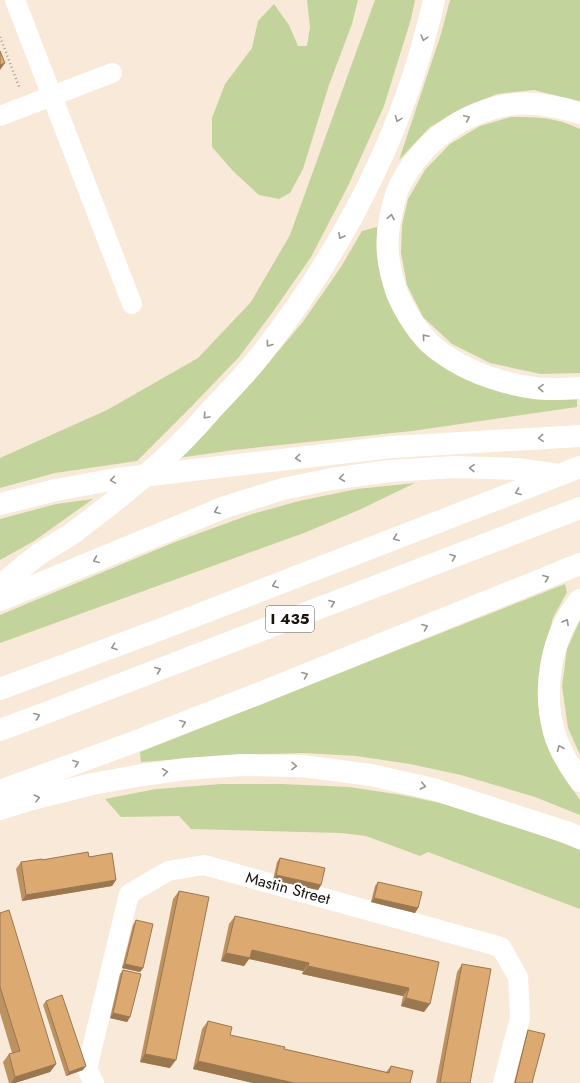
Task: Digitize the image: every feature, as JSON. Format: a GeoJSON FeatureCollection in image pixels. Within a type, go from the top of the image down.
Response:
{"type":"FeatureCollection","features":[{"type":"Feature","properties":{"kind":"highway"},"geometry":{"type":"LineString","coordinates":[[0,586],[39,554],[71,534],[116,500],[156,467],[232,388],[262,353],[294,310],[314,280],[356,208],[379,164],[411,83],[434,0]]}},
{"type":"Feature","properties":{"kind":"highway"},"geometry":{"type":"LineString","coordinates":[[580,113],[538,104],[515,104],[490,109],[466,118],[443,133],[425,148],[412,166],[398,188],[388,235],[392,278],[399,298],[408,316],[434,347],[456,362],[503,382],[535,388],[580,388]]}},
{"type":"Feature","properties":{"kind":"highway"},"geometry":{"type":"LineString","coordinates":[[0,504],[56,490],[124,478],[392,447],[580,436]]}},
{"type":"Feature","properties":{"kind":"highway"},"geometry":{"type":"LineString","coordinates":[[0,600],[225,507],[283,489],[331,479],[390,471],[455,467],[517,469],[580,478]]}},
{"type":"Feature","properties":{"kind":"highway","name":"I 435"},"geometry":{"type":"LineString","coordinates":[[0,689],[164,628],[580,468]]}},
{"type":"Feature","properties":{"kind":"highway","name":"I 435"},"geometry":{"type":"LineString","coordinates":[[0,730],[580,508]]}},
{"type":"Feature","properties":{"kind":"highway"},"geometry":{"type":"LineString","coordinates":[[0,791],[252,696],[580,564]]}},
{"type":"Feature","properties":{"kind":"highway"},"geometry":{"type":"LineString","coordinates":[[580,600],[572,610],[562,628],[551,671],[549,693],[554,732],[570,767],[580,781]]}},
{"type":"Feature","properties":{"kind":"highway"},"geometry":{"type":"LineString","coordinates":[[0,809],[32,799],[92,784],[149,774],[186,769],[242,765],[302,766],[371,775],[433,788],[580,838]]}},
{"type":"Feature","properties":{"kind":"street"},"geometry":{"type":"LineString","coordinates":[[14,0],[132,304]]}},
{"type":"Feature","properties":{"kind":"street"},"geometry":{"type":"LineString","coordinates":[[0,116],[112,73]]}},
{"type":"Feature","properties":{"kind":"street","name":"Mastin Street"},"geometry":{"type":"LineString","coordinates":[[94,1083],[87,1069],[129,894],[168,871],[204,865],[501,947],[518,977],[520,1018],[503,1083]]}},
{"type":"Feature","properties":{"kind":"path"},"geometry":{"type":"LineString","coordinates":[[0,37],[26,105]]}},
{"type":"Feature","properties":{"kind":"green space"},"geometry":{"type":"Polygon","coordinates":[[[307,0],[358,0],[352,24],[329,85],[303,169],[290,193],[279,199],[259,195],[233,171],[212,147],[212,118],[225,84],[252,48],[258,21],[274,4],[289,25],[298,46],[307,46],[310,27],[307,0]]]}},
{"type":"Feature","properties":{"kind":"green space"},"geometry":{"type":"Polygon","coordinates":[[[375,0],[415,0],[411,19],[384,106],[348,186],[311,257],[239,357],[137,461],[55,473],[0,488],[0,458],[107,410],[198,358],[251,302],[290,235],[375,0]]]}},
{"type":"Feature","properties":{"kind":"green space"},"geometry":{"type":"Polygon","coordinates":[[[450,0],[580,0],[580,103],[534,90],[497,94],[461,109],[430,127],[399,160],[441,34],[450,0]]]}},
{"type":"Feature","properties":{"kind":"green space"},"geometry":{"type":"Polygon","coordinates":[[[511,117],[546,118],[580,129],[580,373],[541,374],[490,363],[452,344],[423,317],[407,285],[401,253],[402,225],[408,199],[425,170],[450,144],[480,126],[511,117]]]}},
{"type":"Feature","properties":{"kind":"green space"},"geometry":{"type":"Polygon","coordinates":[[[377,227],[378,263],[387,298],[411,339],[577,398],[577,407],[412,431],[234,450],[178,458],[253,381],[302,323],[341,267],[362,231],[377,227]]]}},
{"type":"Feature","properties":{"kind":"green space"},"geometry":{"type":"Polygon","coordinates":[[[415,483],[359,510],[304,533],[0,643],[0,615],[175,542],[249,515],[299,501],[357,489],[415,483]]]}},
{"type":"Feature","properties":{"kind":"green space"},"geometry":{"type":"Polygon","coordinates":[[[93,499],[34,541],[0,560],[0,519],[56,504],[93,499]]]}},
{"type":"Feature","properties":{"kind":"green space"},"geometry":{"type":"Polygon","coordinates":[[[565,584],[567,592],[553,618],[543,655],[566,780],[580,800],[580,815],[535,797],[461,775],[410,764],[356,756],[303,753],[236,755],[141,762],[140,752],[565,584]]]}},
{"type":"Feature","properties":{"kind":"green space"},"geometry":{"type":"Polygon","coordinates":[[[580,620],[580,755],[568,728],[562,686],[567,649],[580,620]]]}},
{"type":"Feature","properties":{"kind":"green space"},"geometry":{"type":"Polygon","coordinates":[[[221,784],[282,784],[349,787],[402,795],[450,805],[514,824],[580,850],[580,909],[428,852],[420,856],[366,836],[341,833],[191,829],[179,816],[121,817],[105,799],[156,789],[221,784]]]}},
{"type":"Feature","properties":{"kind":"building"},"geometry":{"type":"Polygon","coordinates":[[[0,51],[5,63],[0,65],[0,51]]]}},
{"type":"Feature","properties":{"kind":"building"},"geometry":{"type":"Polygon","coordinates":[[[88,852],[89,857],[112,853],[116,880],[26,895],[21,862],[88,852]]]}},
{"type":"Feature","properties":{"kind":"building"},"geometry":{"type":"Polygon","coordinates":[[[280,858],[325,868],[321,885],[276,875],[280,858]]]}},
{"type":"Feature","properties":{"kind":"building"},"geometry":{"type":"Polygon","coordinates":[[[378,882],[422,892],[418,908],[374,898],[378,882]]]}},
{"type":"Feature","properties":{"kind":"building"},"geometry":{"type":"Polygon","coordinates":[[[179,891],[209,897],[176,1060],[145,1054],[179,891]]]}},
{"type":"Feature","properties":{"kind":"building"},"geometry":{"type":"Polygon","coordinates":[[[9,910],[56,1064],[15,1077],[9,1054],[20,1051],[0,987],[0,913],[9,910]]]}},
{"type":"Feature","properties":{"kind":"building"},"geometry":{"type":"Polygon","coordinates":[[[235,916],[439,962],[430,1004],[406,998],[409,988],[308,966],[309,963],[252,950],[250,958],[226,953],[235,916]]]}},
{"type":"Feature","properties":{"kind":"building"},"geometry":{"type":"Polygon","coordinates":[[[136,920],[153,924],[143,968],[125,964],[136,920]]]}},
{"type":"Feature","properties":{"kind":"building"},"geometry":{"type":"Polygon","coordinates":[[[462,964],[491,969],[470,1083],[440,1083],[462,964]]]}},
{"type":"Feature","properties":{"kind":"building"},"geometry":{"type":"Polygon","coordinates":[[[123,970],[141,974],[130,1017],[113,1013],[123,970]]]}},
{"type":"Feature","properties":{"kind":"building"},"geometry":{"type":"Polygon","coordinates":[[[62,995],[86,1066],[69,1072],[46,1001],[62,995]]]}},
{"type":"Feature","properties":{"kind":"building"},"geometry":{"type":"Polygon","coordinates":[[[208,1021],[232,1027],[230,1035],[285,1047],[284,1049],[389,1073],[391,1066],[413,1071],[410,1083],[294,1083],[198,1061],[208,1021]]]}},
{"type":"Feature","properties":{"kind":"building"},"geometry":{"type":"Polygon","coordinates":[[[528,1030],[545,1034],[532,1083],[515,1083],[528,1030]]]}}]}
